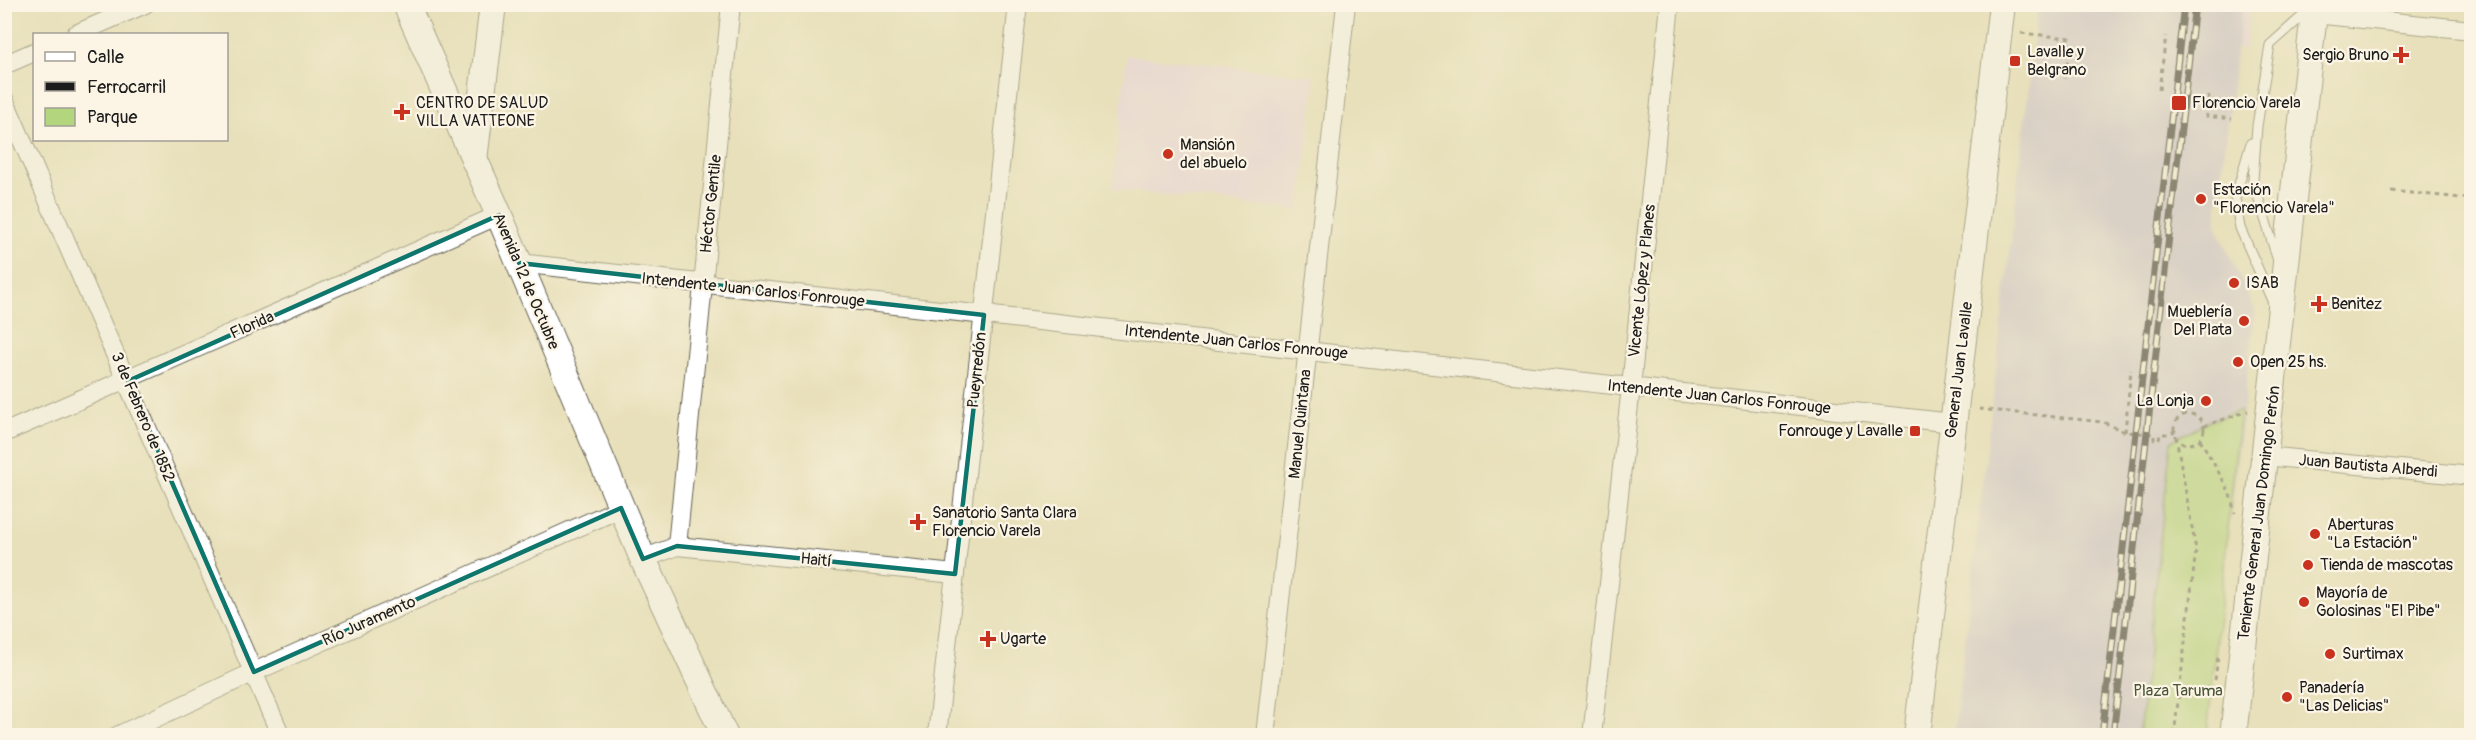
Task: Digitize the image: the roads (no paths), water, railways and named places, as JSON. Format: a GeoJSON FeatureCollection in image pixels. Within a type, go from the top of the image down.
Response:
{"type":"FeatureCollection","features":[{"type":"Feature","properties":{"kind":"main road","name":"Avenida 12 de Octubre"},"geometry":{"type":"LineString","coordinates":[[406,4],[499,215],[643,559],[725,735]]}},
{"type":"Feature","properties":{"kind":"main road"},"geometry":{"type":"LineString","coordinates":[[474,161],[493,4]]}},
{"type":"Feature","properties":{"kind":"main road","name":"General Juan Lavalle"},"geometry":{"type":"LineString","coordinates":[[1917,735],[2002,4]]}},
{"type":"Feature","properties":{"kind":"main road","name":"Teniente General Juan Domingo Perón"},"geometry":{"type":"LineString","coordinates":[[2233,735],[2281,321],[2313,8]]}},
{"type":"Feature","properties":{"kind":"street"},"geometry":{"type":"LineString","coordinates":[[78,33],[145,4]]}},
{"type":"Feature","properties":{"kind":"street","name":"Héctor Gentile"},"geometry":{"type":"LineString","coordinates":[[677,546],[731,4]]}},
{"type":"Feature","properties":{"kind":"street","name":"Pueyrredón"},"geometry":{"type":"LineString","coordinates":[[937,735],[1018,4]]}},
{"type":"Feature","properties":{"kind":"street","name":"Manuel Quintana"},"geometry":{"type":"LineString","coordinates":[[1265,735],[1346,4]]}},
{"type":"Feature","properties":{"kind":"street","name":"Vicente López y Planes"},"geometry":{"type":"LineString","coordinates":[[1592,735],[1631,387],[1670,4]]}},
{"type":"Feature","properties":{"kind":"street"},"geometry":{"type":"LineString","coordinates":[[2313,8],[2472,30]]}},
{"type":"Feature","properties":{"kind":"street"},"geometry":{"type":"LineString","coordinates":[[4,65],[33,52]]}},
{"type":"Feature","properties":{"kind":"street","name":"3 de Febrero de 1852"},"geometry":{"type":"LineString","coordinates":[[4,99],[281,735]]}},
{"type":"Feature","properties":{"kind":"street","name":"Florida"},"geometry":{"type":"LineString","coordinates":[[4,433],[128,381],[499,215]]}},
{"type":"Feature","properties":{"kind":"street","name":"Intendente Juan Carlos Fonrouge"},"geometry":{"type":"LineString","coordinates":[[519,263],[1953,423]]}},
{"type":"Feature","properties":{"kind":"street","name":"Juan Bautista Alberdi"},"geometry":{"type":"LineString","coordinates":[[2265,456],[2472,476]]}},
{"type":"Feature","properties":{"kind":"street","name":"Río Juramento"},"geometry":{"type":"LineString","coordinates":[[117,735],[621,508]]}},
{"type":"Feature","properties":{"kind":"street"},"geometry":{"type":"LineString","coordinates":[[643,559],[677,546]]}},
{"type":"Feature","properties":{"kind":"street","name":"Haití"},"geometry":{"type":"LineString","coordinates":[[677,546],[955,574]]}},
{"type":"Feature","properties":{"kind":"lane"},"geometry":{"type":"LineString","coordinates":[[2285,282],[2253,180],[2257,126],[2270,45],[2313,8]]}},
{"type":"Feature","properties":{"kind":"lane"},"geometry":{"type":"LineString","coordinates":[[2257,126],[2235,198],[2240,228],[2281,321]]}},
{"type":"Feature","properties":{"kind":"railway"},"geometry":{"type":"LineString","coordinates":[[2102,736],[2184,4]]}},
{"type":"Feature","properties":{"kind":"railway"},"geometry":{"type":"LineString","coordinates":[[2113,736],[2195,4]]}},
{"type":"Feature","properties":{"kind":"place","name":"Sergio Bruno"},"geometry":{"type":"Point","coordinates":[2401,55]}},
{"type":"Feature","properties":{"kind":"place","name":"Lavalle y Belgrano"},"geometry":{"type":"Point","coordinates":[2015,61]}},
{"type":"Feature","properties":{"kind":"place","name":"Florencio Varela"},"geometry":{"type":"Point","coordinates":[2179,103]}},
{"type":"Feature","properties":{"kind":"place","name":"CENTRO DE SALUD VILLA VATTEONE"},"geometry":{"type":"Point","coordinates":[402,112]}},
{"type":"Feature","properties":{"kind":"place","name":"Mansión del abuelo"},"geometry":{"type":"Point","coordinates":[1168,154]}},
{"type":"Feature","properties":{"kind":"place","name":"Estación \"Florencio Varela\""},"geometry":{"type":"Point","coordinates":[2201,199]}},
{"type":"Feature","properties":{"kind":"place","name":"ISAB"},"geometry":{"type":"Point","coordinates":[2234,283]}},
{"type":"Feature","properties":{"kind":"place","name":"Benitez"},"geometry":{"type":"Point","coordinates":[2319,304]}},
{"type":"Feature","properties":{"kind":"place","name":"Mueblería Del Plata"},"geometry":{"type":"Point","coordinates":[2244,321]}},
{"type":"Feature","properties":{"kind":"place","name":"Open 25 hs."},"geometry":{"type":"Point","coordinates":[2238,362]}},
{"type":"Feature","properties":{"kind":"place","name":"La Lonja"},"geometry":{"type":"Point","coordinates":[2206,401]}},
{"type":"Feature","properties":{"kind":"place","name":"Fonrouge y Lavalle"},"geometry":{"type":"Point","coordinates":[1915,431]}},
{"type":"Feature","properties":{"kind":"place","name":"Sanatorio Santa Clara Florencio Varela"},"geometry":{"type":"Point","coordinates":[918,522]}},
{"type":"Feature","properties":{"kind":"place","name":"Aberturas \"La Estación\""},"geometry":{"type":"Point","coordinates":[2315,534]}},
{"type":"Feature","properties":{"kind":"place","name":"Tienda de mascotas"},"geometry":{"type":"Point","coordinates":[2308,565]}},
{"type":"Feature","properties":{"kind":"place","name":"Mayoría de Golosinas \"El Pibe\""},"geometry":{"type":"Point","coordinates":[2304,602]}},
{"type":"Feature","properties":{"kind":"place","name":"Ugarte"},"geometry":{"type":"Point","coordinates":[988,639]}},
{"type":"Feature","properties":{"kind":"place","name":"Surtimax"},"geometry":{"type":"Point","coordinates":[2330,654]}},
{"type":"Feature","properties":{"kind":"place","name":"Panadería \"Las Delicias\""},"geometry":{"type":"Point","coordinates":[2287,697]}},
{"type":"Feature","properties":{"kind":"park label","name":"Plaza Taruma"},"geometry":{"type":"Point","coordinates":[2178,691]}}]}
